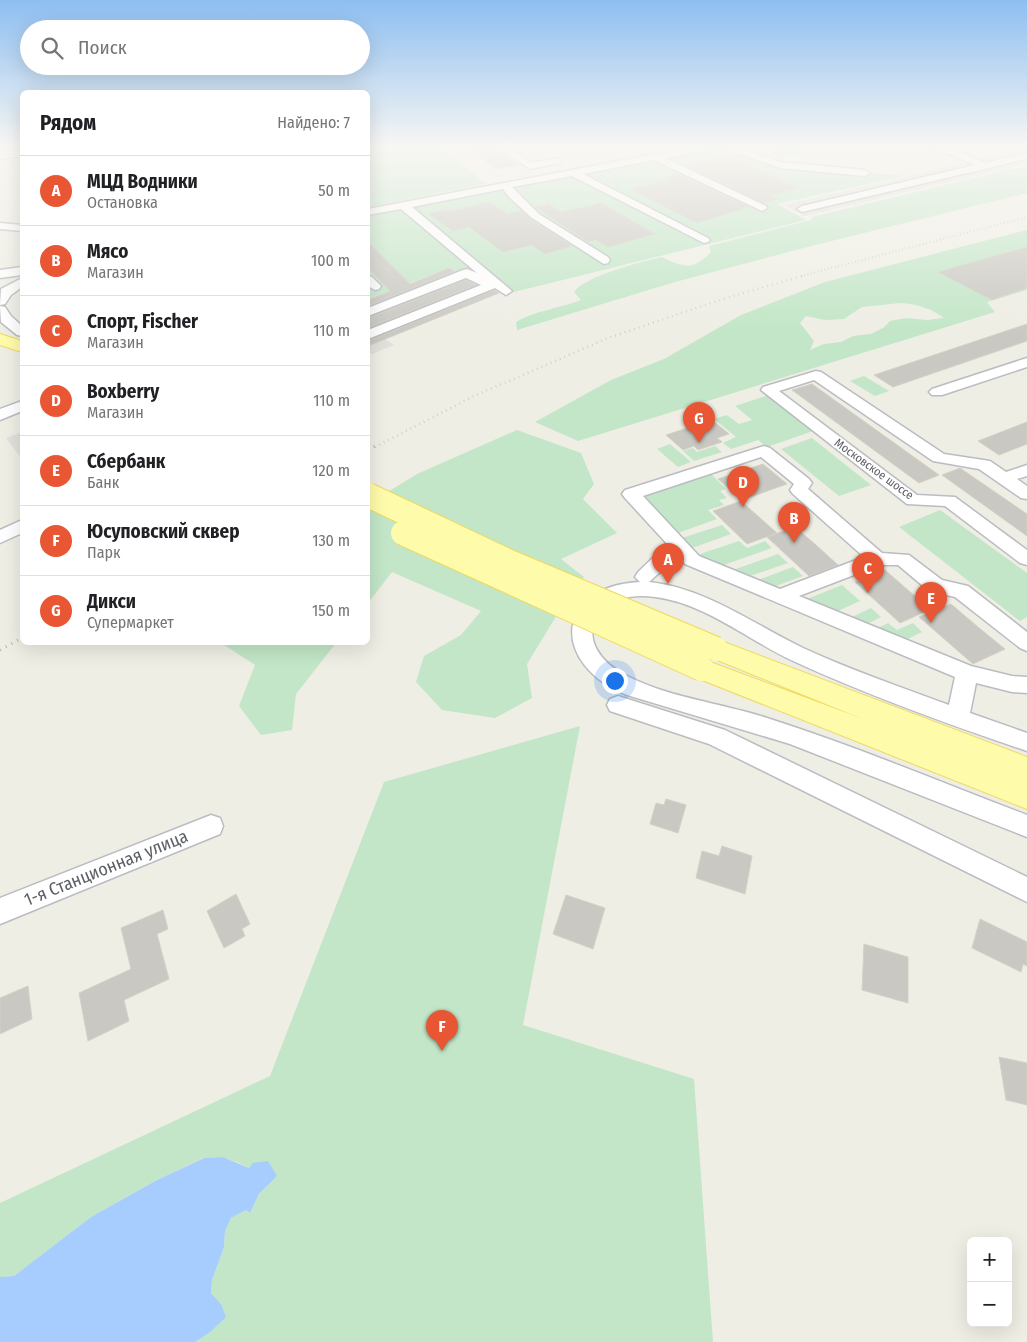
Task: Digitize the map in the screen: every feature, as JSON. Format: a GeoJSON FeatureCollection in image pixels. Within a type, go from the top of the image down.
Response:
{"type":"FeatureCollection","features":[{"type":"Feature","properties":{"kind":"main road"},"geometry":{"type":"LineString","coordinates":[[0,326],[20,331]]}},
{"type":"Feature","properties":{"kind":"main road"},"geometry":{"type":"LineString","coordinates":[[0,339],[20,346]]}},
{"type":"Feature","properties":{"kind":"main road"},"geometry":{"type":"LineString","coordinates":[[370,496],[709,659],[920,730],[1027,770]]}},
{"type":"Feature","properties":{"kind":"main road"},"geometry":{"type":"LineString","coordinates":[[370,517],[490,574],[709,659],[1027,796]]}},
{"type":"Feature","properties":{"kind":"street"},"geometry":{"type":"LineString","coordinates":[[370,212],[390,208]]}},
{"type":"Feature","properties":{"kind":"street"},"geometry":{"type":"LineString","coordinates":[[406,208],[506,291]]}},
{"type":"Feature","properties":{"kind":"street"},"geometry":{"type":"LineString","coordinates":[[524,208],[604,260]]}},
{"type":"Feature","properties":{"kind":"street"},"geometry":{"type":"LineString","coordinates":[[641,208],[704,240]]}},
{"type":"Feature","properties":{"kind":"street"},"geometry":{"type":"LineString","coordinates":[[0,226],[20,228]]}},
{"type":"Feature","properties":{"kind":"street"},"geometry":{"type":"LineString","coordinates":[[0,274],[20,271]]}},
{"type":"Feature","properties":{"kind":"street"},"geometry":{"type":"LineString","coordinates":[[370,311],[467,273],[491,285],[370,334]]}},
{"type":"Feature","properties":{"kind":"street"},"geometry":{"type":"LineString","coordinates":[[0,301],[6,292],[20,283]]}},
{"type":"Feature","properties":{"kind":"street"},"geometry":{"type":"LineString","coordinates":[[0,310],[20,330]]}},
{"type":"Feature","properties":{"kind":"street"},"geometry":{"type":"LineString","coordinates":[[937,392],[1027,362]]}},
{"type":"Feature","properties":{"kind":"street","name":"Московское шоссе"},"geometry":{"type":"LineString","coordinates":[[1005,478],[984,465],[939,458],[816,375],[768,390],[913,500],[949,501],[1027,559]]}},
{"type":"Feature","properties":{"kind":"street"},"geometry":{"type":"LineString","coordinates":[[0,415],[20,407]]}},
{"type":"Feature","properties":{"kind":"street"},"geometry":{"type":"LineString","coordinates":[[878,559],[799,490],[803,483],[764,451],[631,494],[692,560],[967,673],[1012,684],[1027,685]]}},
{"type":"Feature","properties":{"kind":"street"},"geometry":{"type":"LineString","coordinates":[[1005,478],[1027,470]]}},
{"type":"Feature","properties":{"kind":"street"},"geometry":{"type":"LineString","coordinates":[[1005,478],[1027,494]]}},
{"type":"Feature","properties":{"kind":"street"},"geometry":{"type":"LineString","coordinates":[[0,536],[20,527]]}},
{"type":"Feature","properties":{"kind":"street"},"geometry":{"type":"LineString","coordinates":[[645,577],[669,553],[682,548]]}},
{"type":"Feature","properties":{"kind":"street"},"geometry":{"type":"LineString","coordinates":[[780,596],[878,559],[902,559],[936,586],[961,591],[1027,643]]}},
{"type":"Feature","properties":{"kind":"street"},"geometry":{"type":"LineString","coordinates":[[1027,742],[836,670],[795,652],[708,608],[671,593],[639,589],[613,594],[598,602],[588,612],[583,624],[584,649],[591,660],[602,671],[633,688],[802,738],[1027,826]]}},
{"type":"Feature","properties":{"kind":"street"},"geometry":{"type":"LineString","coordinates":[[958,717],[967,673]]}},
{"type":"Feature","properties":{"kind":"street"},"geometry":{"type":"LineString","coordinates":[[618,705],[717,737],[1027,890]]}},
{"type":"Feature","properties":{"kind":"street","name":"1-я Станционная улица"},"geometry":{"type":"LineString","coordinates":[[0,911],[211,826]]}},
{"type":"Feature","properties":{"kind":"lane"},"geometry":{"type":"LineString","coordinates":[[802,209],[808,208]]}},
{"type":"Feature","properties":{"kind":"shaded area"},"geometry":{"type":"Polygon","coordinates":[[[789,208],[841,208],[805,216],[789,208]]]}},
{"type":"Feature","properties":{"kind":"shaded area"},"geometry":{"type":"Polygon","coordinates":[[[449,268],[456,272],[464,269],[499,293],[385,339],[394,345],[372,354],[370,353],[370,299],[449,268]]]}},
{"type":"Feature","properties":{"kind":"shaded area"},"geometry":{"type":"Polygon","coordinates":[[[20,433],[20,456],[6,438],[20,433]]]}},
{"type":"Feature","properties":{"kind":"green space"},"geometry":{"type":"Polygon","coordinates":[[[385,208],[784,208],[806,220],[514,292],[449,268],[370,298],[370,211],[385,208]]]}},
{"type":"Feature","properties":{"kind":"green space"},"geometry":{"type":"Polygon","coordinates":[[[851,208],[967,208],[675,282],[517,330],[516,322],[523,318],[581,300],[574,292],[590,280],[614,270],[661,257],[682,265],[693,265],[711,252],[709,246],[811,220],[812,217],[851,208]]]}},
{"type":"Feature","properties":{"kind":"green space"},"geometry":{"type":"Polygon","coordinates":[[[1027,230],[1027,290],[987,302],[995,312],[578,441],[535,422],[611,380],[664,359],[741,315],[825,282],[1027,230]],[[900,303],[862,307],[844,319],[825,320],[806,316],[800,323],[814,341],[810,350],[824,344],[841,342],[853,336],[871,334],[883,328],[890,321],[906,318],[927,320],[944,318],[928,309],[900,303]]]}},
{"type":"Feature","properties":{"kind":"green space"},"geometry":{"type":"Polygon","coordinates":[[[864,376],[889,391],[875,396],[850,381],[864,376]]]}},
{"type":"Feature","properties":{"kind":"green space"},"geometry":{"type":"Polygon","coordinates":[[[769,395],[816,430],[767,447],[758,440],[731,449],[723,443],[736,437],[714,419],[727,415],[739,424],[752,420],[735,406],[769,395]]]}},
{"type":"Feature","properties":{"kind":"green space"},"geometry":{"type":"Polygon","coordinates":[[[517,430],[581,453],[594,484],[583,499],[617,533],[561,559],[584,577],[566,600],[527,664],[532,698],[495,718],[442,710],[416,682],[424,656],[461,635],[481,611],[392,572],[370,600],[370,503],[417,474],[517,430]]]}},
{"type":"Feature","properties":{"kind":"green space"},"geometry":{"type":"Polygon","coordinates":[[[812,438],[871,485],[839,496],[781,449],[812,438]]]}},
{"type":"Feature","properties":{"kind":"green space"},"geometry":{"type":"Polygon","coordinates":[[[670,444],[691,462],[678,467],[657,449],[670,444]]]}},
{"type":"Feature","properties":{"kind":"green space"},"geometry":{"type":"Polygon","coordinates":[[[715,446],[722,452],[694,461],[683,451],[693,448],[697,452],[715,446]]]}},
{"type":"Feature","properties":{"kind":"green space"},"geometry":{"type":"Polygon","coordinates":[[[710,473],[726,489],[720,491],[727,498],[719,500],[724,505],[708,510],[717,519],[678,533],[642,495],[710,473]]]}},
{"type":"Feature","properties":{"kind":"green space"},"geometry":{"type":"Polygon","coordinates":[[[940,510],[1027,573],[1027,617],[1020,621],[899,527],[940,510]]]}},
{"type":"Feature","properties":{"kind":"green space"},"geometry":{"type":"Polygon","coordinates":[[[722,525],[731,534],[692,548],[682,538],[722,525]]]}},
{"type":"Feature","properties":{"kind":"green space"},"geometry":{"type":"Polygon","coordinates":[[[739,541],[747,548],[765,541],[772,548],[724,565],[700,554],[739,541]]]}},
{"type":"Feature","properties":{"kind":"green space"},"geometry":{"type":"Polygon","coordinates":[[[778,554],[788,563],[750,576],[733,570],[778,554]]]}},
{"type":"Feature","properties":{"kind":"green space"},"geometry":{"type":"Polygon","coordinates":[[[793,567],[803,576],[773,587],[758,580],[793,567]]]}},
{"type":"Feature","properties":{"kind":"green space"},"geometry":{"type":"Polygon","coordinates":[[[842,585],[860,601],[838,611],[807,599],[842,585]]]}},
{"type":"Feature","properties":{"kind":"green space"},"geometry":{"type":"Polygon","coordinates":[[[871,608],[881,617],[869,623],[850,618],[871,608]]]}},
{"type":"Feature","properties":{"kind":"green space"},"geometry":{"type":"Polygon","coordinates":[[[888,623],[897,630],[913,623],[922,632],[904,641],[876,629],[888,623]]]}},
{"type":"Feature","properties":{"kind":"green space"},"geometry":{"type":"Polygon","coordinates":[[[224,645],[334,645],[296,694],[292,730],[261,735],[239,706],[255,665],[224,645]]]}},
{"type":"Feature","properties":{"kind":"green space"},"geometry":{"type":"Polygon","coordinates":[[[580,726],[523,1025],[694,1079],[713,1342],[195,1342],[209,1333],[221,1304],[211,1293],[212,1280],[224,1247],[225,1231],[231,1218],[246,1210],[250,1213],[259,1194],[267,1186],[249,1168],[223,1157],[203,1158],[157,1180],[91,1217],[14,1276],[0,1277],[0,1203],[270,1076],[384,782],[580,726]]]}},
{"type":"Feature","properties":{"kind":"water"},"geometry":{"type":"Polygon","coordinates":[[[223,1157],[249,1168],[253,1163],[268,1161],[277,1176],[259,1194],[250,1213],[246,1210],[231,1218],[225,1231],[224,1247],[212,1280],[211,1293],[221,1304],[226,1317],[209,1333],[195,1342],[0,1342],[0,1277],[14,1276],[91,1217],[157,1180],[204,1158],[223,1157]]]}},
{"type":"Feature","properties":{"kind":"building"},"geometry":{"type":"Polygon","coordinates":[[[466,208],[498,208],[507,214],[521,211],[531,220],[572,246],[545,254],[532,245],[503,252],[469,227],[453,231],[428,214],[448,209],[451,211],[466,208]]]}},
{"type":"Feature","properties":{"kind":"building"},"geometry":{"type":"Polygon","coordinates":[[[536,208],[554,208],[561,212],[580,208],[609,208],[655,234],[608,247],[596,240],[588,242],[536,208]]]}},
{"type":"Feature","properties":{"kind":"building"},"geometry":{"type":"Polygon","coordinates":[[[666,208],[747,208],[697,223],[666,208]]]}},
{"type":"Feature","properties":{"kind":"building"},"geometry":{"type":"Polygon","coordinates":[[[370,244],[410,284],[449,268],[455,271],[370,305],[370,299],[390,291],[370,270],[370,244]]]}},
{"type":"Feature","properties":{"kind":"building"},"geometry":{"type":"Polygon","coordinates":[[[1027,247],[1027,288],[992,300],[938,272],[1027,247]]]}},
{"type":"Feature","properties":{"kind":"building"},"geometry":{"type":"Polygon","coordinates":[[[466,280],[476,285],[370,327],[370,317],[466,280]]]}},
{"type":"Feature","properties":{"kind":"building"},"geometry":{"type":"Polygon","coordinates":[[[494,290],[499,293],[370,345],[370,340],[494,290]]]}},
{"type":"Feature","properties":{"kind":"building"},"geometry":{"type":"Polygon","coordinates":[[[1027,324],[1027,341],[893,387],[874,375],[1027,324]]]}},
{"type":"Feature","properties":{"kind":"building"},"geometry":{"type":"Polygon","coordinates":[[[812,384],[939,475],[919,483],[792,390],[812,384]]]}},
{"type":"Feature","properties":{"kind":"building"},"geometry":{"type":"Polygon","coordinates":[[[712,420],[729,434],[717,438],[722,442],[698,450],[694,446],[683,450],[666,435],[712,420]]]}},
{"type":"Feature","properties":{"kind":"building"},"geometry":{"type":"Polygon","coordinates":[[[1027,422],[1027,444],[999,455],[978,441],[1027,422]]]}},
{"type":"Feature","properties":{"kind":"building"},"geometry":{"type":"Polygon","coordinates":[[[763,464],[787,484],[742,500],[718,479],[763,464]]]}},
{"type":"Feature","properties":{"kind":"building"},"geometry":{"type":"Polygon","coordinates":[[[960,468],[1027,514],[1027,536],[942,475],[960,468]]]}},
{"type":"Feature","properties":{"kind":"building"},"geometry":{"type":"Polygon","coordinates":[[[741,501],[777,533],[747,544],[713,511],[741,501]]]}},
{"type":"Feature","properties":{"kind":"building"},"geometry":{"type":"Polygon","coordinates":[[[795,527],[838,565],[809,576],[767,537],[795,527]]]}},
{"type":"Feature","properties":{"kind":"building"},"geometry":{"type":"Polygon","coordinates":[[[885,570],[931,609],[900,623],[855,582],[885,570]]]}},
{"type":"Feature","properties":{"kind":"building"},"geometry":{"type":"Polygon","coordinates":[[[951,604],[1005,649],[973,664],[919,617],[951,604]]]}},
{"type":"Feature","properties":{"kind":"building"},"geometry":{"type":"Polygon","coordinates":[[[666,799],[686,805],[678,833],[650,824],[656,803],[664,805],[666,799]]]}},
{"type":"Feature","properties":{"kind":"building"},"geometry":{"type":"Polygon","coordinates":[[[722,846],[752,856],[745,894],[696,878],[702,851],[719,856],[722,846]]]}},
{"type":"Feature","properties":{"kind":"building"},"geometry":{"type":"Polygon","coordinates":[[[236,894],[250,924],[242,929],[245,936],[224,948],[207,911],[236,894]]]}},
{"type":"Feature","properties":{"kind":"building"},"geometry":{"type":"Polygon","coordinates":[[[566,895],[605,908],[593,949],[553,934],[566,895]]]}},
{"type":"Feature","properties":{"kind":"building"},"geometry":{"type":"Polygon","coordinates":[[[163,910],[168,929],[157,934],[169,979],[124,1000],[129,1021],[88,1041],[79,993],[131,969],[121,928],[163,910]]]}},
{"type":"Feature","properties":{"kind":"building"},"geometry":{"type":"Polygon","coordinates":[[[980,919],[1027,942],[1027,966],[1023,964],[1021,972],[972,948],[980,919]]]}},
{"type":"Feature","properties":{"kind":"building"},"geometry":{"type":"Polygon","coordinates":[[[864,944],[908,957],[908,1003],[862,990],[864,944]]]}},
{"type":"Feature","properties":{"kind":"building"},"geometry":{"type":"Polygon","coordinates":[[[28,986],[32,1019],[0,1034],[0,998],[28,986]]]}},
{"type":"Feature","properties":{"kind":"building"},"geometry":{"type":"Polygon","coordinates":[[[999,1057],[1027,1063],[1027,1105],[1006,1100],[999,1057]]]}},
{"type":"Feature","properties":{"kind":"railway"},"geometry":{"type":"LineString","coordinates":[[801,276],[1027,217]]}},
{"type":"Feature","properties":{"kind":"railway"},"geometry":{"type":"LineString","coordinates":[[375,447],[472,397],[608,338],[723,299],[805,275]]}},
{"type":"Feature","properties":{"kind":"railway"},"geometry":{"type":"LineString","coordinates":[[370,449],[377,445]]}},
{"type":"Feature","properties":{"kind":"railway"},"geometry":{"type":"LineString","coordinates":[[0,650],[20,639]]}},
{"type":"Feature","properties":{"kind":"place","name":"Дикси"},"geometry":{"type":"Point","coordinates":[699,443]}},
{"type":"Feature","properties":{"kind":"place","name":"Boxberry"},"geometry":{"type":"Point","coordinates":[743,507]}},
{"type":"Feature","properties":{"kind":"place","name":"Мясо"},"geometry":{"type":"Point","coordinates":[794,543]}},
{"type":"Feature","properties":{"kind":"place","name":"МЦД Водники"},"geometry":{"type":"Point","coordinates":[668,584]}},
{"type":"Feature","properties":{"kind":"place","name":"Спорт, Fischer"},"geometry":{"type":"Point","coordinates":[868,593]}},
{"type":"Feature","properties":{"kind":"place","name":"Сбербанк"},"geometry":{"type":"Point","coordinates":[931,623]}},
{"type":"Feature","properties":{"kind":"place","name":"Юсуповский сквер"},"geometry":{"type":"Point","coordinates":[442,1051]}}]}
